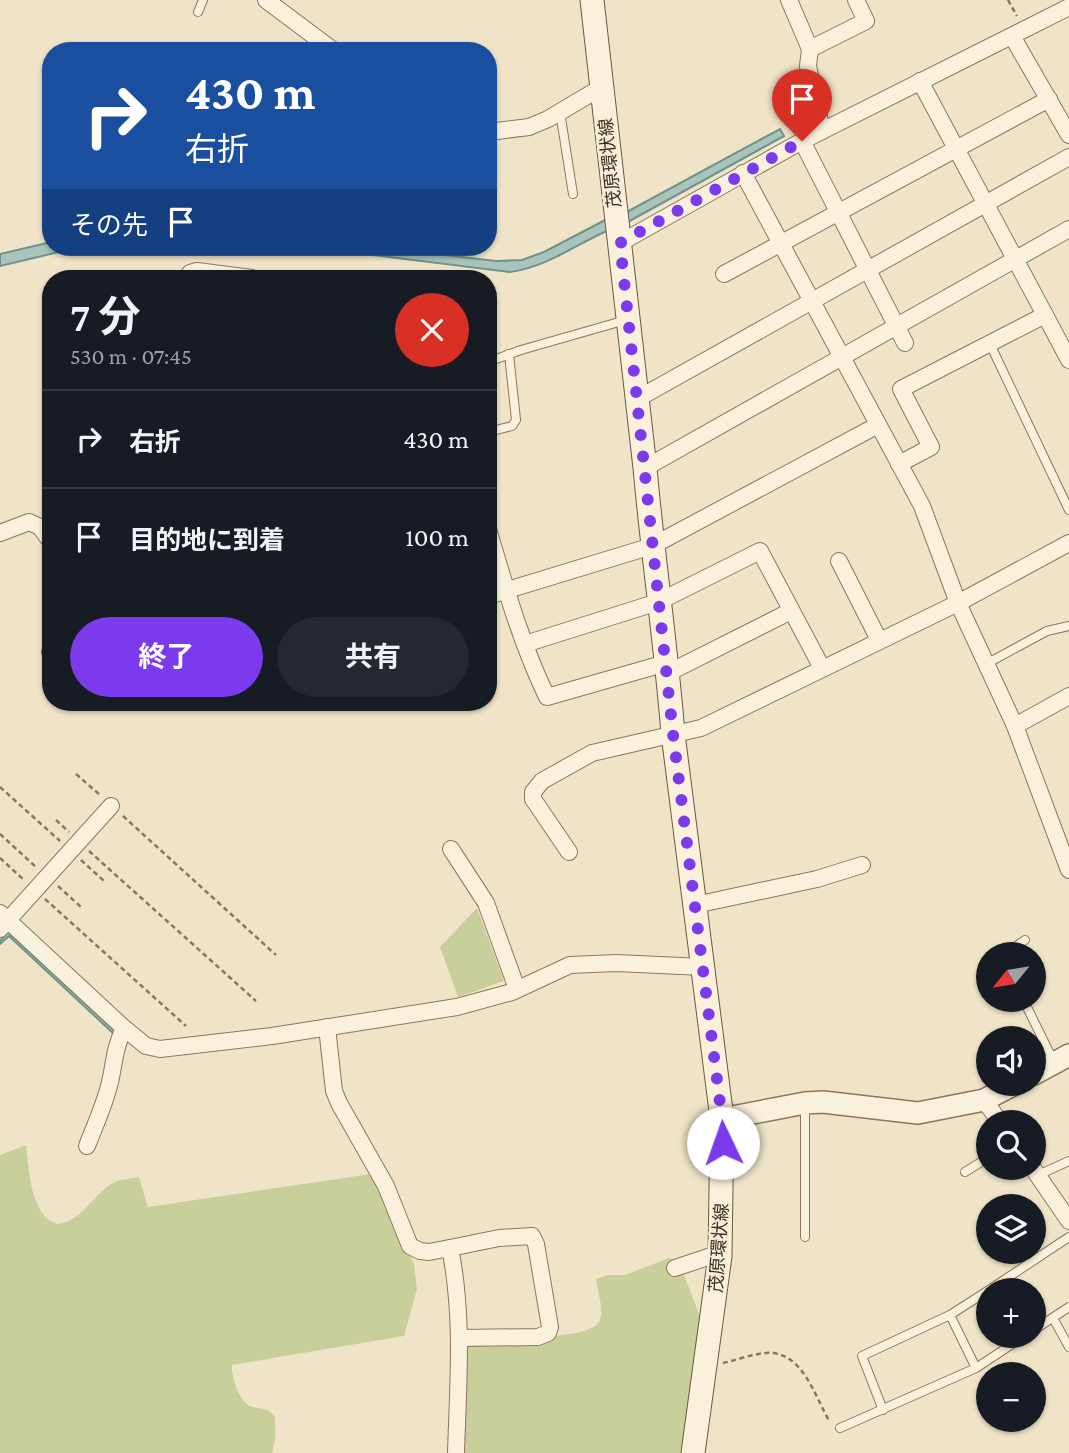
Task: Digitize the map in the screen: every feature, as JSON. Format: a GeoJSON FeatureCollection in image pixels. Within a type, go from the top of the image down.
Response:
{"type":"FeatureCollection","features":[{"type":"Feature","properties":{"kind":"main road","name":"茂原環状線"},"geometry":{"type":"LineString","coordinates":[[592,0],[673,734],[722,1119],[720,1253],[693,1453]]}},
{"type":"Feature","properties":{"kind":"street"},"geometry":{"type":"LineString","coordinates":[[266,0],[322,42]]}},
{"type":"Feature","properties":{"kind":"street"},"geometry":{"type":"LineString","coordinates":[[789,0],[810,49],[808,66],[822,131]]}},
{"type":"Feature","properties":{"kind":"street"},"geometry":{"type":"LineString","coordinates":[[810,49],[866,21],[856,0]]}},
{"type":"Feature","properties":{"kind":"street"},"geometry":{"type":"LineString","coordinates":[[620,243],[802,141],[1069,7]]}},
{"type":"Feature","properties":{"kind":"street"},"geometry":{"type":"LineString","coordinates":[[1018,33],[1048,99],[1066,124]]}},
{"type":"Feature","properties":{"kind":"street"},"geometry":{"type":"LineString","coordinates":[[920,81],[1068,356]]}},
{"type":"Feature","properties":{"kind":"street"},"geometry":{"type":"LineString","coordinates":[[497,130],[529,127],[602,88]]}},
{"type":"Feature","properties":{"kind":"street"},"geometry":{"type":"LineString","coordinates":[[724,274],[1048,99]]}},
{"type":"Feature","properties":{"kind":"street"},"geometry":{"type":"LineString","coordinates":[[802,141],[905,343]]}},
{"type":"Feature","properties":{"kind":"street"},"geometry":{"type":"LineString","coordinates":[[638,399],[1069,157]]}},
{"type":"Feature","properties":{"kind":"street"},"geometry":{"type":"LineString","coordinates":[[743,173],[922,506],[958,603],[1015,726],[1069,870]]}},
{"type":"Feature","properties":{"kind":"street"},"geometry":{"type":"LineString","coordinates":[[645,468],[1069,229]]}},
{"type":"Feature","properties":{"kind":"street"},"geometry":{"type":"LineString","coordinates":[[899,464],[931,447],[901,389],[1045,315]]}},
{"type":"Feature","properties":{"kind":"street"},"geometry":{"type":"LineString","coordinates":[[497,593],[652,546],[878,425]]}},
{"type":"Feature","properties":{"kind":"street"},"geometry":{"type":"LineString","coordinates":[[0,533],[29,522],[42,530]]}},
{"type":"Feature","properties":{"kind":"street"},"geometry":{"type":"LineString","coordinates":[[569,852],[533,799],[533,792],[542,781],[593,753],[701,728],[958,603],[1069,543]]}},
{"type":"Feature","properties":{"kind":"street"},"geometry":{"type":"LineString","coordinates":[[524,644],[658,602],[760,551],[822,668]]}},
{"type":"Feature","properties":{"kind":"street"},"geometry":{"type":"LineString","coordinates":[[497,560],[524,644],[547,697],[667,668],[790,611]]}},
{"type":"Feature","properties":{"kind":"street"},"geometry":{"type":"LineString","coordinates":[[839,561],[878,640]]}},
{"type":"Feature","properties":{"kind":"street"},"geometry":{"type":"LineString","coordinates":[[1015,726],[1069,696]]}},
{"type":"Feature","properties":{"kind":"street"},"geometry":{"type":"LineString","coordinates":[[111,806],[35,890],[3,921],[146,1046],[160,1049],[457,1007],[517,989],[570,965],[616,963],[703,967]]}},
{"type":"Feature","properties":{"kind":"street"},"geometry":{"type":"LineString","coordinates":[[451,849],[486,904],[517,989]]}},
{"type":"Feature","properties":{"kind":"street"},"geometry":{"type":"LineString","coordinates":[[695,905],[817,879],[862,865]]}},
{"type":"Feature","properties":{"kind":"street"},"geometry":{"type":"LineString","coordinates":[[327,1027],[334,1091],[386,1186],[410,1246],[429,1252],[499,1238],[533,1236],[537,1244],[550,1327],[548,1333],[538,1337],[460,1338]]}},
{"type":"Feature","properties":{"kind":"street"},"geometry":{"type":"LineString","coordinates":[[87,1146],[103,1104],[116,1047],[124,1028]]}},
{"type":"Feature","properties":{"kind":"street"},"geometry":{"type":"LineString","coordinates":[[1046,1068],[1062,1059]]}},
{"type":"Feature","properties":{"kind":"street"},"geometry":{"type":"LineString","coordinates":[[722,1119],[823,1102],[918,1113],[984,1100],[992,1096]]}},
{"type":"Feature","properties":{"kind":"street"},"geometry":{"type":"LineString","coordinates":[[984,1100],[991,1110]]}},
{"type":"Feature","properties":{"kind":"street"},"geometry":{"type":"LineString","coordinates":[[1041,1180],[1069,1221]]}},
{"type":"Feature","properties":{"kind":"street"},"geometry":{"type":"LineString","coordinates":[[450,1248],[457,1284],[460,1338],[456,1453]]}},
{"type":"Feature","properties":{"kind":"street"},"geometry":{"type":"LineString","coordinates":[[675,1268],[720,1253]]}},
{"type":"Feature","properties":{"kind":"lane"},"geometry":{"type":"LineString","coordinates":[[198,12],[203,0]]}},
{"type":"Feature","properties":{"kind":"lane"},"geometry":{"type":"LineString","coordinates":[[560,112],[573,194]]}},
{"type":"Feature","properties":{"kind":"lane"},"geometry":{"type":"LineString","coordinates":[[497,359],[628,319]]}},
{"type":"Feature","properties":{"kind":"lane"},"geometry":{"type":"LineString","coordinates":[[990,344],[1069,510]]}},
{"type":"Feature","properties":{"kind":"lane"},"geometry":{"type":"LineString","coordinates":[[497,430],[512,426],[516,420],[509,355]]}},
{"type":"Feature","properties":{"kind":"lane"},"geometry":{"type":"LineString","coordinates":[[986,664],[1047,631],[1069,626]]}},
{"type":"Feature","properties":{"kind":"lane"},"geometry":{"type":"LineString","coordinates":[[1031,1012],[1062,1059]]}},
{"type":"Feature","properties":{"kind":"lane"},"geometry":{"type":"LineString","coordinates":[[805,1103],[805,1237]]}},
{"type":"Feature","properties":{"kind":"lane"},"geometry":{"type":"LineString","coordinates":[[1046,1168],[1069,1161]]}},
{"type":"Feature","properties":{"kind":"lane"},"geometry":{"type":"LineString","coordinates":[[965,1172],[976,1165]]}},
{"type":"Feature","properties":{"kind":"lane"},"geometry":{"type":"LineString","coordinates":[[1007,1278],[1069,1237]]}},
{"type":"Feature","properties":{"kind":"lane"},"geometry":{"type":"LineString","coordinates":[[883,1410],[862,1356],[950,1315],[976,1298]]}},
{"type":"Feature","properties":{"kind":"lane"},"geometry":{"type":"LineString","coordinates":[[1046,1322],[1069,1307]]}},
{"type":"Feature","properties":{"kind":"lane"},"geometry":{"type":"LineString","coordinates":[[840,1428],[976,1368],[950,1315]]}},
{"type":"Feature","properties":{"kind":"lane"},"geometry":{"type":"LineString","coordinates":[[1053,1318],[1069,1347]]}},
{"type":"Feature","properties":{"kind":"lane"},"geometry":{"type":"LineString","coordinates":[[985,1362],[1006,1348]]}},
{"type":"Feature","properties":{"kind":"path"},"geometry":{"type":"LineString","coordinates":[[1008,0],[1018,33]]}},
{"type":"Feature","properties":{"kind":"path"},"geometry":{"type":"LineString","coordinates":[[76,774],[276,955]]}},
{"type":"Feature","properties":{"kind":"path"},"geometry":{"type":"LineString","coordinates":[[0,787],[75,846],[256,1001]]}},
{"type":"Feature","properties":{"kind":"path"},"geometry":{"type":"LineString","coordinates":[[55,820],[104,881]]}},
{"type":"Feature","properties":{"kind":"path"},"geometry":{"type":"LineString","coordinates":[[0,858],[186,1026]]}},
{"type":"Feature","properties":{"kind":"path"},"geometry":{"type":"LineString","coordinates":[[706,1367],[766,1353],[782,1356],[803,1373],[816,1393],[829,1422],[840,1428]]}},
{"type":"Feature","properties":{"kind":"green space"},"geometry":{"type":"Polygon","coordinates":[[[477,908],[504,981],[458,997],[440,947],[477,908]]]}},
{"type":"Feature","properties":{"kind":"green space"},"geometry":{"type":"Polygon","coordinates":[[[26,1145],[36,1202],[41,1212],[57,1224],[72,1219],[111,1184],[126,1179],[139,1177],[148,1207],[371,1174],[414,1264],[417,1289],[404,1336],[232,1365],[234,1381],[242,1399],[250,1406],[266,1410],[275,1417],[272,1453],[0,1453],[0,1155],[26,1145]]]}},
{"type":"Feature","properties":{"kind":"green space"},"geometry":{"type":"Polygon","coordinates":[[[669,1258],[679,1262],[704,1327],[683,1453],[457,1453],[460,1338],[534,1338],[576,1333],[591,1328],[601,1317],[596,1279],[608,1275],[625,1275],[669,1258]]]}},
{"type":"Feature","properties":{"kind":"water"},"geometry":{"type":"Polygon","coordinates":[[[780,129],[784,136],[626,223],[555,258],[526,269],[510,272],[381,256],[522,260],[625,213],[780,129]]]}},
{"type":"Feature","properties":{"kind":"water"},"geometry":{"type":"Polygon","coordinates":[[[42,244],[42,256],[0,266],[0,254],[42,244]]]}},
{"type":"Feature","properties":{"kind":"water"},"geometry":{"type":"Polygon","coordinates":[[[8,932],[116,1032],[114,1034],[9,936],[0,944],[8,932]]]}},
{"type":"Feature","properties":{"kind":"route"},"geometry":{"type":"LineString","coordinates":[[723,1143],[673,734],[620,243],[802,141]]}}]}
